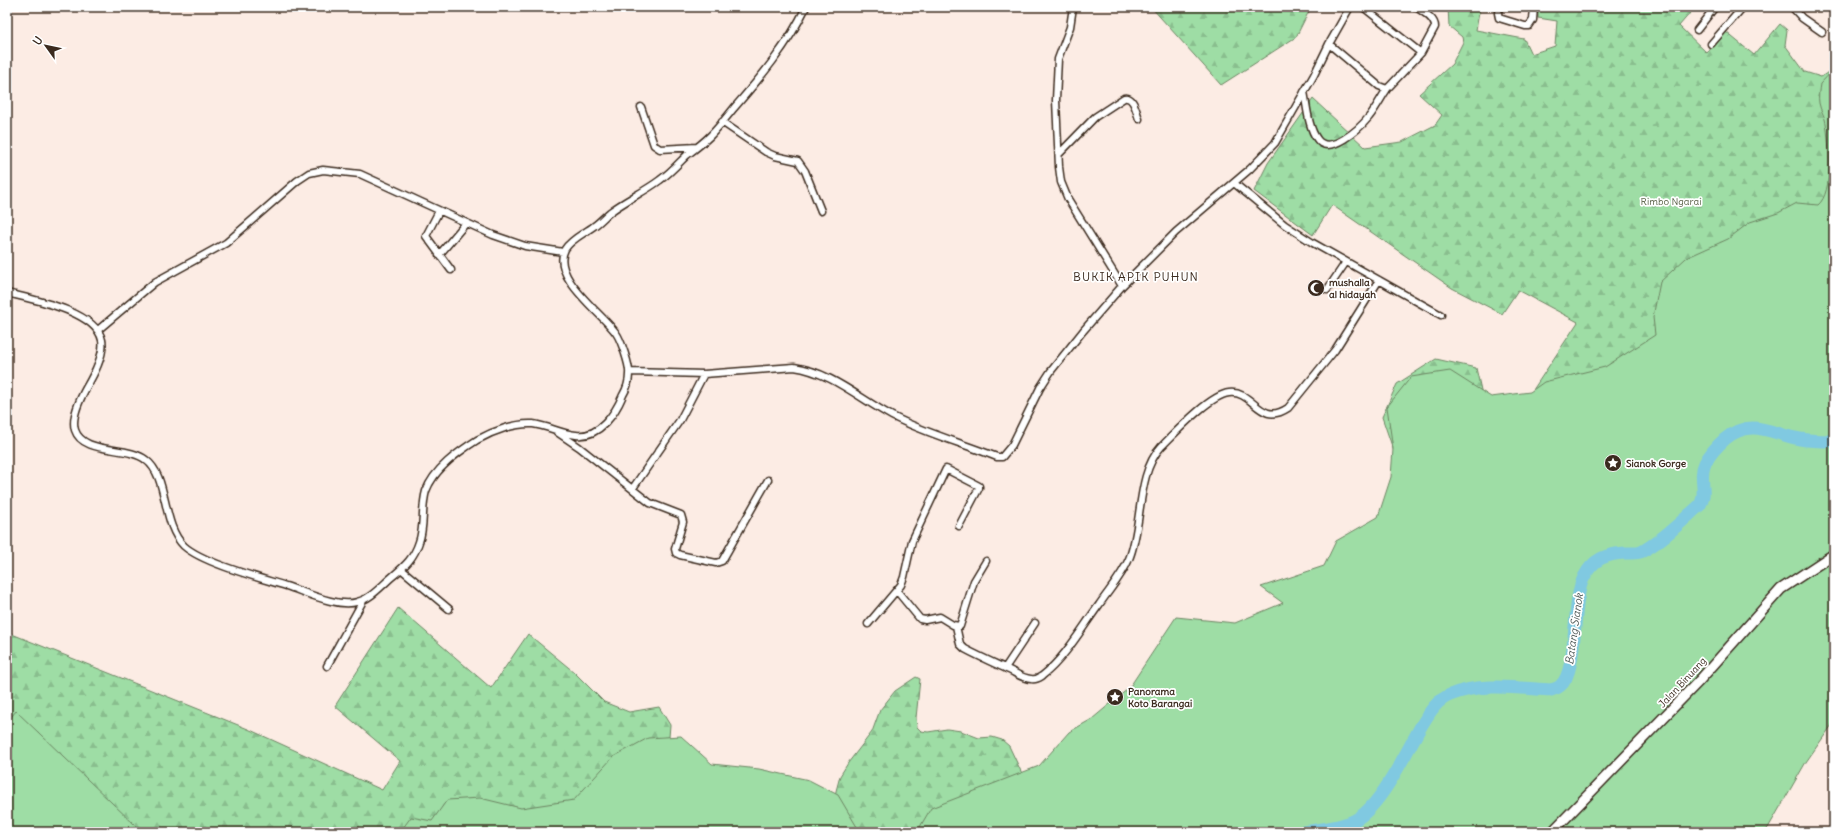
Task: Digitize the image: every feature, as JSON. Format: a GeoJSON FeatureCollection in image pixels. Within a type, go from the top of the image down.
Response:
{"type":"FeatureCollection","features":[{"type":"Feature","properties":{"kind":"main road","name":"Jalan Binuang"},"geometry":{"type":"LineString","coordinates":[[1552,832],[1699,681],[1781,589],[1834,554]]}},
{"type":"Feature","properties":{"kind":"street"},"geometry":{"type":"LineString","coordinates":[[7,293],[44,301],[91,323],[98,330],[102,347],[97,364],[80,398],[76,411],[73,425],[76,434],[83,441],[97,447],[137,454],[152,466],[158,477],[170,522],[182,544],[205,558],[323,598],[348,603],[358,602],[364,599],[402,569],[413,556],[420,540],[426,492],[439,470],[472,444],[487,434],[520,425],[532,424],[574,435],[585,435],[595,432],[604,425],[615,412],[624,394],[630,372],[615,332],[594,310],[566,275],[562,260],[564,252],[572,241],[611,212],[658,181],[709,137],[770,65],[791,35],[806,7]]}},
{"type":"Feature","properties":{"kind":"street"},"geometry":{"type":"LineString","coordinates":[[1073,7],[1070,27],[1058,59],[1056,100],[1061,182],[1068,199],[1122,286]]}},
{"type":"Feature","properties":{"kind":"street"},"geometry":{"type":"LineString","coordinates":[[630,372],[704,374],[776,368],[805,368],[822,374],[890,415],[997,457],[1002,457],[1012,445],[1040,388],[1051,371],[1122,286],[1176,232],[1234,183],[1275,144],[1304,92],[1328,44],[1350,7]]}},
{"type":"Feature","properties":{"kind":"street"},"geometry":{"type":"LineString","coordinates":[[1363,7],[1420,53]]}},
{"type":"Feature","properties":{"kind":"street"},"geometry":{"type":"LineString","coordinates":[[1304,92],[1312,130],[1317,140],[1322,144],[1328,146],[1341,140],[1360,127],[1370,116],[1387,89],[1420,53],[1435,27],[1435,23],[1416,7]]}},
{"type":"Feature","properties":{"kind":"street"},"geometry":{"type":"LineString","coordinates":[[1499,7],[1499,18],[1529,26],[1533,20],[1534,7]]}},
{"type":"Feature","properties":{"kind":"street"},"geometry":{"type":"LineString","coordinates":[[1697,30],[1715,7]]}},
{"type":"Feature","properties":{"kind":"street"},"geometry":{"type":"LineString","coordinates":[[1711,44],[1743,7]]}},
{"type":"Feature","properties":{"kind":"street"},"geometry":{"type":"LineString","coordinates":[[1792,7],[1802,18],[1822,32]]}},
{"type":"Feature","properties":{"kind":"street"},"geometry":{"type":"LineString","coordinates":[[1328,44],[1379,86],[1387,89]]}},
{"type":"Feature","properties":{"kind":"street"},"geometry":{"type":"LineString","coordinates":[[1059,154],[1095,117],[1124,98],[1128,97],[1132,99],[1140,119]]}},
{"type":"Feature","properties":{"kind":"street"},"geometry":{"type":"LineString","coordinates":[[641,107],[656,148],[697,147]]}},
{"type":"Feature","properties":{"kind":"street"},"geometry":{"type":"LineString","coordinates":[[722,122],[766,152],[774,156],[798,161],[805,170],[821,211]]}},
{"type":"Feature","properties":{"kind":"street"},"geometry":{"type":"LineString","coordinates":[[98,330],[155,282],[226,243],[297,181],[309,173],[323,170],[360,174],[466,223],[525,246],[564,252]]}},
{"type":"Feature","properties":{"kind":"street"},"geometry":{"type":"LineString","coordinates":[[1234,183],[1285,225],[1346,262],[1441,315]]}},
{"type":"Feature","properties":{"kind":"street"},"geometry":{"type":"LineString","coordinates":[[439,211],[426,233],[426,236],[451,270]]}},
{"type":"Feature","properties":{"kind":"street"},"geometry":{"type":"LineString","coordinates":[[439,255],[466,223]]}},
{"type":"Feature","properties":{"kind":"street"},"geometry":{"type":"LineString","coordinates":[[1327,290],[1346,262]]}},
{"type":"Feature","properties":{"kind":"street"},"geometry":{"type":"LineString","coordinates":[[956,626],[960,644],[965,649],[1031,679],[1037,679],[1043,676],[1068,648],[1120,576],[1129,559],[1134,543],[1146,477],[1151,463],[1160,448],[1209,402],[1228,393],[1237,393],[1244,396],[1265,412],[1272,414],[1281,412],[1288,408],[1335,350],[1379,280]]}},
{"type":"Feature","properties":{"kind":"street"},"geometry":{"type":"LineString","coordinates":[[633,488],[680,420],[704,374]]}},
{"type":"Feature","properties":{"kind":"street"},"geometry":{"type":"LineString","coordinates":[[551,428],[580,447],[650,503],[681,515],[683,522],[675,549],[676,553],[680,556],[716,563],[722,561],[768,480]]}},
{"type":"Feature","properties":{"kind":"street"},"geometry":{"type":"LineString","coordinates":[[868,624],[897,591],[904,578],[912,540],[946,468],[979,486],[959,526]]}},
{"type":"Feature","properties":{"kind":"street"},"geometry":{"type":"LineString","coordinates":[[897,591],[920,619],[926,620],[940,618],[956,626],[960,626],[974,581],[986,561]]}},
{"type":"Feature","properties":{"kind":"street"},"geometry":{"type":"LineString","coordinates":[[402,569],[449,609]]}},
{"type":"Feature","properties":{"kind":"street"},"geometry":{"type":"LineString","coordinates":[[327,666],[364,599]]}},
{"type":"Feature","properties":{"kind":"street"},"geometry":{"type":"LineString","coordinates":[[1005,668],[1035,623]]}},
{"type":"Feature","properties":{"kind":"green space"},"geometry":{"type":"Polygon","coordinates":[[[1151,7],[1311,7],[1296,37],[1221,85],[1151,7]]]}},
{"type":"Feature","properties":{"kind":"green space","name":"Rimbo Ngarai"},"geometry":{"type":"Polygon","coordinates":[[[1448,7],[1480,7],[1476,30],[1524,39],[1531,54],[1555,46],[1557,21],[1538,18],[1538,7],[1687,7],[1691,12],[1679,26],[1707,53],[1726,32],[1754,55],[1780,24],[1787,30],[1785,45],[1805,72],[1821,77],[1834,68],[1834,367],[1109,832],[7,832],[7,632],[248,729],[382,790],[400,761],[335,706],[398,608],[491,688],[528,634],[574,672],[604,702],[629,712],[659,707],[670,725],[669,737],[697,776],[833,810],[840,776],[872,732],[880,710],[895,691],[916,677],[920,679],[916,718],[917,727],[921,731],[928,732],[947,729],[961,731],[979,738],[992,737],[1002,740],[1009,746],[1027,784],[1228,652],[1365,541],[1387,507],[1395,455],[1382,417],[1397,384],[1436,359],[1476,368],[1483,399],[1529,396],[1578,322],[1518,290],[1502,314],[1452,288],[1332,205],[1313,235],[1254,191],[1268,163],[1313,99],[1365,147],[1402,142],[1435,125],[1442,115],[1419,94],[1452,64],[1463,42],[1462,37],[1449,26],[1448,7]]]}},
{"type":"Feature","properties":{"kind":"green space","name":"Sianok Gorge"},"geometry":{"type":"Polygon","coordinates":[[[1834,69],[1834,722],[1806,762],[1768,828],[1764,832],[917,832],[931,808],[1039,766],[1069,732],[1092,719],[1129,688],[1176,617],[1235,623],[1283,603],[1261,587],[1324,566],[1336,541],[1378,517],[1391,477],[1393,449],[1387,407],[1411,377],[1450,371],[1491,397],[1530,392],[1544,382],[1605,367],[1655,335],[1653,317],[1660,282],[1686,258],[1728,239],[1750,222],[1778,213],[1797,203],[1818,205],[1823,199],[1826,190],[1829,167],[1827,132],[1825,120],[1819,103],[1819,91],[1820,84],[1834,69]]]}},
{"type":"Feature","properties":{"kind":"green space"},"geometry":{"type":"Polygon","coordinates":[[[16,711],[135,825],[140,832],[7,832],[7,722],[16,711]]]}},
{"type":"Feature","properties":{"kind":"green space"},"geometry":{"type":"Polygon","coordinates":[[[681,736],[712,764],[759,769],[809,780],[838,795],[860,832],[400,832],[411,817],[432,821],[447,800],[480,798],[521,808],[574,800],[613,757],[648,738],[681,736]]]}},
{"type":"Feature","properties":{"kind":"waterway","name":"Batang Sianok"},"geometry":{"type":"LineString","coordinates":[[1303,832],[1346,824],[1361,816],[1381,794],[1390,781],[1429,713],[1440,701],[1450,695],[1474,688],[1513,687],[1551,690],[1560,686],[1566,678],[1570,666],[1573,651],[1577,602],[1580,588],[1588,571],[1596,562],[1606,556],[1643,551],[1666,535],[1700,505],[1703,495],[1702,474],[1705,463],[1709,456],[1725,439],[1735,432],[1753,428],[1800,439],[1813,441],[1834,441]]}},
{"type":"Feature","properties":{"kind":"place","name":"mushalla al hidayah"},"geometry":{"type":"Point","coordinates":[1316,288]}},
{"type":"Feature","properties":{"kind":"place","name":"Sianok Gorge"},"geometry":{"type":"Point","coordinates":[1613,463]}},
{"type":"Feature","properties":{"kind":"place","name":"Panorama Koto Barangai"},"geometry":{"type":"Point","coordinates":[1115,697]}},
{"type":"Feature","properties":{"kind":"district","name":"BUKIK APIK PUHUN"},"geometry":{"type":"Point","coordinates":[1136,277]}}]}
